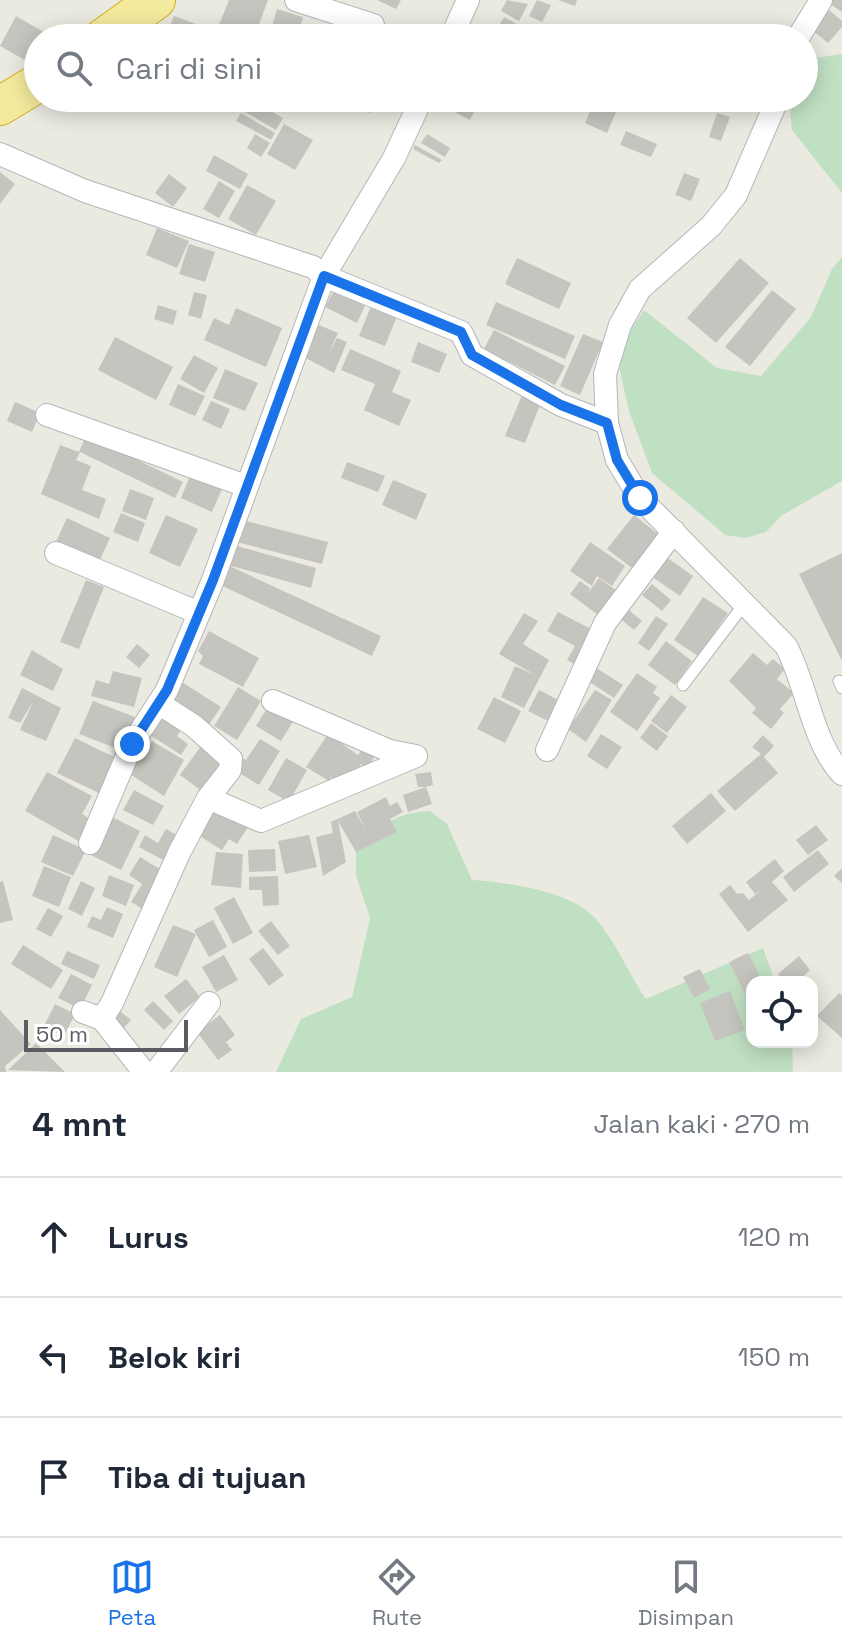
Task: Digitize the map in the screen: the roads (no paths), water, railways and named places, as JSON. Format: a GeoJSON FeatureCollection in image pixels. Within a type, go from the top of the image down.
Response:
{"type":"FeatureCollection","features":[{"type":"Feature","properties":{"kind":"highway"},"geometry":{"type":"LineString","coordinates":[[123,24],[156,0]]}},
{"type":"Feature","properties":{"kind":"highway"},"geometry":{"type":"LineString","coordinates":[[0,106],[24,91]]}},
{"type":"Feature","properties":{"kind":"street"},"geometry":{"type":"LineString","coordinates":[[296,0],[370,24]]}},
{"type":"Feature","properties":{"kind":"street"},"geometry":{"type":"LineString","coordinates":[[457,24],[468,0]]}},
{"type":"Feature","properties":{"kind":"street"},"geometry":{"type":"LineString","coordinates":[[806,24],[821,0]]}},
{"type":"Feature","properties":{"kind":"street"},"geometry":{"type":"LineString","coordinates":[[90,843],[132,744],[160,704],[199,613],[324,276],[394,158],[415,112]]}},
{"type":"Feature","properties":{"kind":"street"},"geometry":{"type":"LineString","coordinates":[[772,112],[736,195],[711,226],[640,289],[620,325],[605,374],[607,423],[617,460],[640,498],[786,646],[801,674],[816,727],[842,774]]}},
{"type":"Feature","properties":{"kind":"street"},"geometry":{"type":"LineString","coordinates":[[0,154],[85,191],[313,267],[324,276],[461,332],[472,355],[561,405],[607,423]]}},
{"type":"Feature","properties":{"kind":"street"},"geometry":{"type":"LineString","coordinates":[[47,415],[246,486]]}},
{"type":"Feature","properties":{"kind":"street"},"geometry":{"type":"LineString","coordinates":[[547,750],[605,623],[674,531]]}},
{"type":"Feature","properties":{"kind":"street"},"geometry":{"type":"LineString","coordinates":[[56,553],[199,613]]}},
{"type":"Feature","properties":{"kind":"street"},"geometry":{"type":"LineString","coordinates":[[208,798],[261,821],[416,756],[390,751],[273,701]]}},
{"type":"Feature","properties":{"kind":"street"},"geometry":{"type":"LineString","coordinates":[[144,1072],[92,1015],[208,798],[230,770],[231,759],[194,726],[160,704]]}},
{"type":"Feature","properties":{"kind":"street"},"geometry":{"type":"LineString","coordinates":[[156,1072],[209,1003]]}},
{"type":"Feature","properties":{"kind":"lane"},"geometry":{"type":"LineString","coordinates":[[683,685],[745,603]]}}]}
